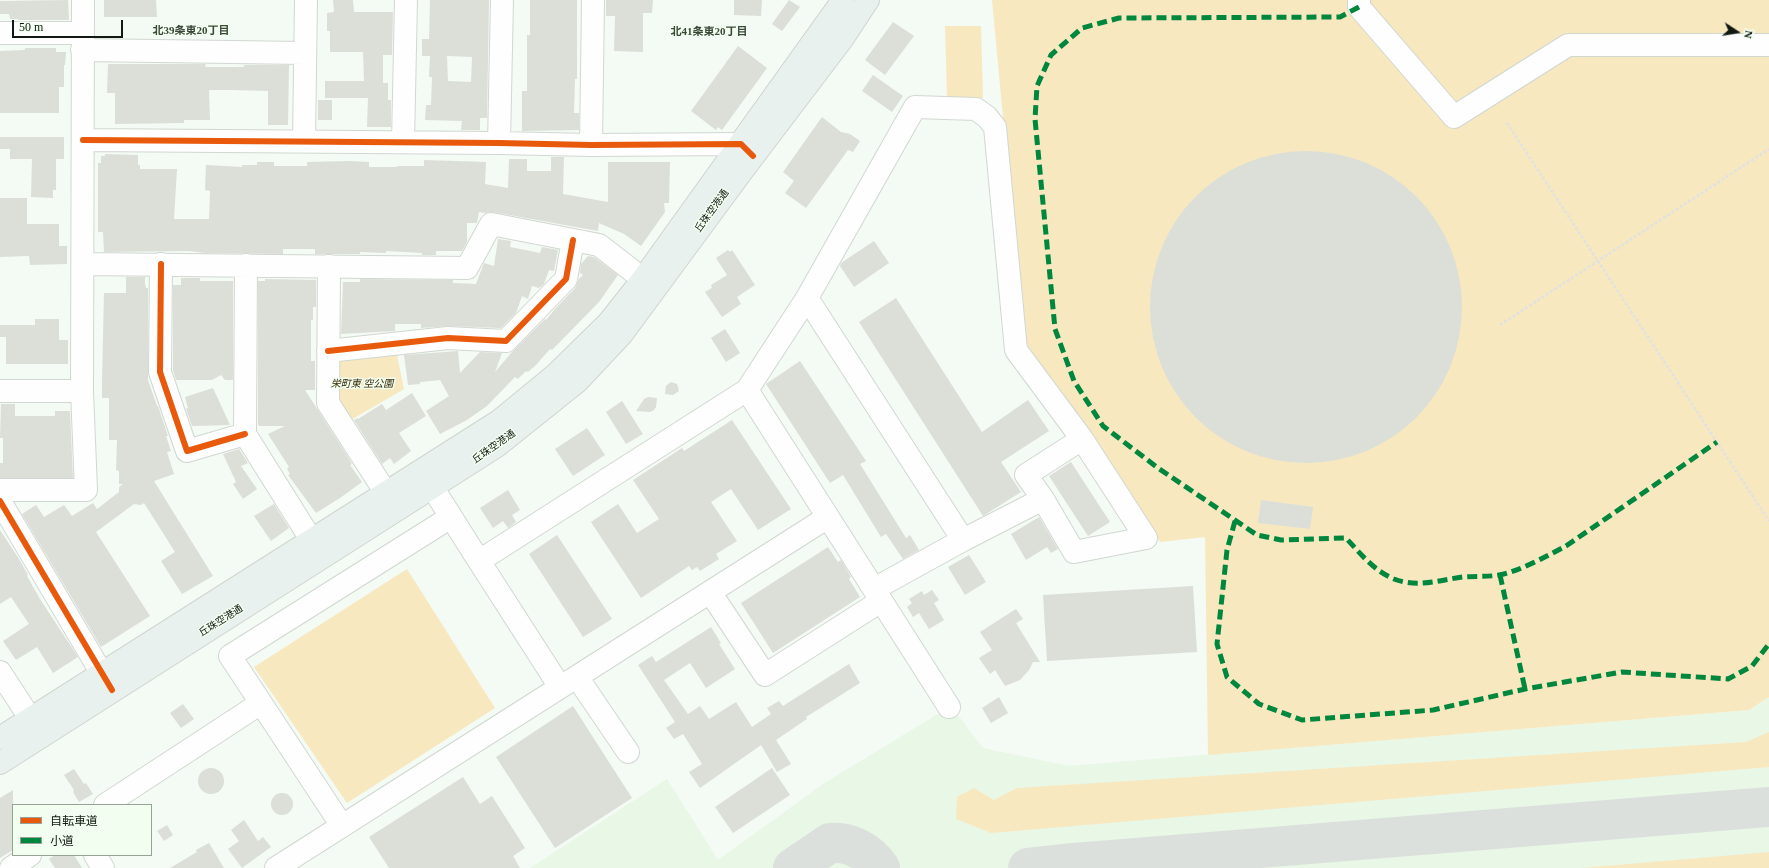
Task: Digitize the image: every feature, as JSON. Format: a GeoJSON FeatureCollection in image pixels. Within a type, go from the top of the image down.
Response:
{"type":"FeatureCollection","features":[{"type":"Feature","properties":{"kind":"main road","name":"丘珠空港通"},"geometry":{"type":"LineString","coordinates":[[107,683],[312,541],[386,493],[426,478],[497,446],[577,382],[622,334],[747,150],[843,0]]}},
{"type":"Feature","properties":{"kind":"main road","name":"丘珠空港通"},"geometry":{"type":"LineString","coordinates":[[0,763],[36,728],[426,478],[555,375],[609,322],[747,150],[843,38],[868,0]]}},
{"type":"Feature","properties":{"kind":"main road","name":"丘珠空港通"},"geometry":{"type":"LineString","coordinates":[[0,738],[36,728]]}},
{"type":"Feature","properties":{"kind":"street"},"geometry":{"type":"LineString","coordinates":[[0,490],[86,490],[82,391],[83,0]]}},
{"type":"Feature","properties":{"kind":"street"},"geometry":{"type":"LineString","coordinates":[[304,141],[306,0]]}},
{"type":"Feature","properties":{"kind":"street"},"geometry":{"type":"LineString","coordinates":[[403,142],[406,0]]}},
{"type":"Feature","properties":{"kind":"street"},"geometry":{"type":"LineString","coordinates":[[499,143],[502,0]]}},
{"type":"Feature","properties":{"kind":"street"},"geometry":{"type":"LineString","coordinates":[[592,145],[593,0]]}},
{"type":"Feature","properties":{"kind":"street"},"geometry":{"type":"LineString","coordinates":[[1359,0],[1359,7],[1454,117],[1568,45],[1769,45]]}},
{"type":"Feature","properties":{"kind":"street"},"geometry":{"type":"LineString","coordinates":[[0,32],[83,42],[305,53]]}},
{"type":"Feature","properties":{"kind":"street"},"geometry":{"type":"LineString","coordinates":[[479,561],[747,390],[807,298],[915,107],[976,109],[987,117],[994,127],[1016,350],[1082,439],[1146,538],[1074,552],[1043,500],[1026,475],[1082,439]]}},
{"type":"Feature","properties":{"kind":"street"},"geometry":{"type":"LineString","coordinates":[[83,140],[499,143],[747,150]]}},
{"type":"Feature","properties":{"kind":"street"},"geometry":{"type":"LineString","coordinates":[[83,264],[467,268],[491,224],[599,245],[643,279]]}},
{"type":"Feature","properties":{"kind":"street"},"geometry":{"type":"LineString","coordinates":[[328,352],[448,338],[506,341],[566,279],[573,240]]}},
{"type":"Feature","properties":{"kind":"street"},"geometry":{"type":"LineString","coordinates":[[161,264],[160,372],[187,452],[245,434]]}},
{"type":"Feature","properties":{"kind":"street"},"geometry":{"type":"LineString","coordinates":[[246,265],[245,434],[312,541]]}},
{"type":"Feature","properties":{"kind":"street"},"geometry":{"type":"LineString","coordinates":[[329,266],[328,403],[386,493]]}},
{"type":"Feature","properties":{"kind":"street"},"geometry":{"type":"LineString","coordinates":[[807,298],[963,540]]}},
{"type":"Feature","properties":{"kind":"street"},"geometry":{"type":"LineString","coordinates":[[0,390],[82,391]]}},
{"type":"Feature","properties":{"kind":"street"},"geometry":{"type":"LineString","coordinates":[[747,390],[949,707]]}},
{"type":"Feature","properties":{"kind":"street"},"geometry":{"type":"LineString","coordinates":[[426,478],[479,561],[569,682],[628,752]]}},
{"type":"Feature","properties":{"kind":"street"},"geometry":{"type":"LineString","coordinates":[[710,592],[765,675],[878,595],[963,540],[1043,500]]}},
{"type":"Feature","properties":{"kind":"street"},"geometry":{"type":"LineString","coordinates":[[0,501],[107,683]]}},
{"type":"Feature","properties":{"kind":"street"},"geometry":{"type":"LineString","coordinates":[[342,826],[230,656],[451,517]]}},
{"type":"Feature","properties":{"kind":"street"},"geometry":{"type":"LineString","coordinates":[[276,868],[828,517]]}},
{"type":"Feature","properties":{"kind":"street"},"geometry":{"type":"LineString","coordinates":[[0,672],[36,728]]}},
{"type":"Feature","properties":{"kind":"street"},"geometry":{"type":"LineString","coordinates":[[108,804],[261,703]]}},
{"type":"Feature","properties":{"kind":"street"},"geometry":{"type":"LineString","coordinates":[[11,868],[29,856]]}},
{"type":"Feature","properties":{"kind":"street"},"geometry":{"type":"LineString","coordinates":[[95,856],[103,868]]}},
{"type":"Feature","properties":{"kind":"path"},"geometry":{"type":"LineString","coordinates":[[1507,123],[1769,521]]}},
{"type":"Feature","properties":{"kind":"path"},"geometry":{"type":"LineString","coordinates":[[1500,325],[1769,149]]}},
{"type":"Feature","properties":{"kind":"shaded area"},"geometry":{"type":"Polygon","coordinates":[[[1769,697],[1769,868],[530,868],[667,779],[718,860],[823,784],[951,706],[983,748],[1069,766],[1749,710],[1769,697]]]}},
{"type":"Feature","properties":{"kind":"green space"},"geometry":{"type":"Polygon","coordinates":[[[992,0],[1769,0],[1769,697],[1749,710],[1208,755],[1205,537],[1160,542],[1024,341],[992,0]]]}},
{"type":"Feature","properties":{"kind":"green space"},"geometry":{"type":"Polygon","coordinates":[[[945,26],[981,26],[983,98],[947,99],[945,26]]]}},
{"type":"Feature","properties":{"kind":"green space","name":"栄町東 空公園"},"geometry":{"type":"Polygon","coordinates":[[[397,355],[404,389],[351,420],[337,397],[337,364],[342,360],[397,355]]]}},
{"type":"Feature","properties":{"kind":"green space"},"geometry":{"type":"Polygon","coordinates":[[[407,569],[495,708],[347,803],[254,667],[407,569]]]}},
{"type":"Feature","properties":{"kind":"green space"},"geometry":{"type":"Polygon","coordinates":[[[1769,732],[1769,767],[991,833],[956,819],[957,797],[974,788],[994,800],[1017,788],[1746,742],[1769,732]]]}},
{"type":"Feature","properties":{"kind":"green space"},"geometry":{"type":"Polygon","coordinates":[[[1769,852],[1769,868],[1581,868],[1769,852]]]}},
{"type":"Feature","properties":{"kind":"building"},"geometry":{"type":"Polygon","coordinates":[[[68,0],[69,20],[18,20],[10,19],[9,14],[0,14],[0,1],[68,0]]]}},
{"type":"Feature","properties":{"kind":"building"},"geometry":{"type":"Polygon","coordinates":[[[104,0],[156,0],[157,17],[104,17],[104,0]]]}},
{"type":"Feature","properties":{"kind":"building"},"geometry":{"type":"Polygon","coordinates":[[[333,0],[353,0],[354,12],[393,12],[392,55],[383,55],[383,83],[388,83],[388,100],[391,100],[391,127],[367,127],[368,98],[325,98],[325,81],[364,81],[363,52],[330,52],[330,31],[327,31],[327,13],[334,12],[333,0]]]}},
{"type":"Feature","properties":{"kind":"building"},"geometry":{"type":"Polygon","coordinates":[[[430,0],[489,0],[487,118],[480,118],[480,130],[461,130],[462,121],[425,120],[426,105],[431,105],[432,77],[429,77],[430,56],[422,56],[422,39],[429,39],[430,0]],[[447,56],[448,81],[471,82],[472,57],[447,56]]]}},
{"type":"Feature","properties":{"kind":"building"},"geometry":{"type":"Polygon","coordinates":[[[530,0],[577,0],[577,79],[575,79],[574,113],[579,113],[579,130],[522,131],[522,91],[527,91],[527,35],[530,35],[530,0]]]}},
{"type":"Feature","properties":{"kind":"building"},"geometry":{"type":"Polygon","coordinates":[[[606,0],[653,0],[652,13],[643,13],[643,52],[614,51],[615,16],[606,16],[606,0]]]}},
{"type":"Feature","properties":{"kind":"building"},"geometry":{"type":"Polygon","coordinates":[[[734,0],[762,0],[761,16],[734,15],[734,0]]]}},
{"type":"Feature","properties":{"kind":"building"},"geometry":{"type":"Polygon","coordinates":[[[789,0],[800,7],[782,31],[772,24],[789,0]]]}},
{"type":"Feature","properties":{"kind":"building"},"geometry":{"type":"Polygon","coordinates":[[[893,22],[914,36],[885,75],[865,60],[893,22]]]}},
{"type":"Feature","properties":{"kind":"building"},"geometry":{"type":"Polygon","coordinates":[[[738,46],[767,68],[722,130],[718,127],[716,130],[691,111],[738,46]]]}},
{"type":"Feature","properties":{"kind":"building"},"geometry":{"type":"Polygon","coordinates":[[[25,48],[56,48],[56,52],[66,52],[64,65],[64,87],[59,87],[59,113],[0,113],[0,51],[25,50],[25,48]]]}},
{"type":"Feature","properties":{"kind":"building"},"geometry":{"type":"Polygon","coordinates":[[[108,64],[206,64],[205,67],[289,65],[288,125],[268,125],[268,91],[232,90],[209,90],[210,120],[184,120],[184,123],[115,124],[115,93],[107,93],[108,64]]]}},
{"type":"Feature","properties":{"kind":"building"},"geometry":{"type":"Polygon","coordinates":[[[873,75],[903,96],[892,112],[862,91],[873,75]]]}},
{"type":"Feature","properties":{"kind":"building"},"geometry":{"type":"Polygon","coordinates":[[[318,100],[332,100],[332,120],[318,120],[318,100]]]}},
{"type":"Feature","properties":{"kind":"building"},"geometry":{"type":"Polygon","coordinates":[[[822,117],[841,132],[850,134],[860,141],[853,152],[848,150],[806,208],[785,193],[794,181],[783,172],[822,117]]]}},
{"type":"Feature","properties":{"kind":"building"},"geometry":{"type":"Polygon","coordinates":[[[0,137],[64,137],[64,159],[56,159],[56,190],[53,190],[53,198],[31,197],[32,159],[10,159],[10,149],[0,149],[0,137]]]}},
{"type":"Feature","properties":{"kind":"building"},"geometry":{"type":"Polygon","coordinates":[[[1306,151],[1336,154],[1366,163],[1392,178],[1416,197],[1435,221],[1450,247],[1459,277],[1462,307],[1459,337],[1450,367],[1435,393],[1416,417],[1392,436],[1366,451],[1336,460],[1306,463],[1276,460],[1246,451],[1220,436],[1196,417],[1177,393],[1162,367],[1153,337],[1150,307],[1153,277],[1162,247],[1177,221],[1196,197],[1220,178],[1246,163],[1276,154],[1306,151]]]}},
{"type":"Feature","properties":{"kind":"building"},"geometry":{"type":"Polygon","coordinates":[[[105,154],[138,155],[138,165],[140,165],[140,169],[177,169],[174,219],[209,219],[210,191],[205,190],[206,165],[242,167],[242,165],[257,165],[257,162],[274,162],[274,166],[307,166],[307,162],[349,161],[369,162],[369,167],[397,167],[424,166],[424,160],[486,162],[485,184],[508,188],[509,159],[527,159],[527,171],[551,171],[551,157],[564,157],[563,194],[608,202],[608,162],[670,162],[669,203],[664,203],[665,212],[641,246],[624,234],[599,223],[598,231],[493,212],[479,212],[477,223],[467,223],[467,242],[462,251],[436,251],[436,255],[386,251],[386,253],[360,252],[360,254],[315,254],[315,249],[283,249],[283,254],[205,253],[189,251],[104,252],[103,232],[98,232],[98,163],[101,163],[101,156],[105,156],[105,154]]]}},
{"type":"Feature","properties":{"kind":"building"},"geometry":{"type":"Polygon","coordinates":[[[0,198],[27,198],[27,224],[59,224],[59,246],[67,246],[67,264],[30,265],[29,256],[0,257],[0,198]]]}},
{"type":"Feature","properties":{"kind":"building"},"geometry":{"type":"Polygon","coordinates":[[[498,239],[511,241],[510,247],[540,253],[542,247],[558,250],[554,271],[549,270],[544,284],[539,288],[532,286],[528,299],[522,296],[516,313],[501,328],[449,326],[421,328],[421,324],[395,324],[395,331],[341,334],[343,282],[360,282],[360,279],[453,280],[453,283],[476,284],[484,263],[494,266],[498,239]]]}},
{"type":"Feature","properties":{"kind":"building"},"geometry":{"type":"Polygon","coordinates":[[[874,241],[889,263],[854,287],[840,266],[841,263],[874,241]]]}},
{"type":"Feature","properties":{"kind":"building"},"geometry":{"type":"Polygon","coordinates":[[[728,250],[730,252],[732,250],[755,285],[737,297],[741,304],[722,317],[705,292],[712,288],[711,285],[727,275],[716,258],[728,250]]]}},
{"type":"Feature","properties":{"kind":"building"},"geometry":{"type":"Polygon","coordinates":[[[588,256],[594,257],[618,275],[599,302],[528,372],[526,371],[518,379],[515,377],[487,406],[467,420],[440,434],[426,411],[449,396],[440,380],[408,385],[404,355],[458,351],[460,373],[480,352],[502,353],[495,372],[512,352],[546,318],[545,321],[575,288],[579,279],[583,275],[580,273],[581,264],[588,256]]]}},
{"type":"Feature","properties":{"kind":"building"},"geometry":{"type":"Polygon","coordinates":[[[126,277],[145,277],[146,288],[148,288],[148,380],[168,436],[166,436],[171,451],[167,452],[174,474],[154,481],[213,576],[182,594],[161,561],[175,552],[144,503],[141,505],[134,504],[96,532],[150,616],[101,647],[22,514],[36,505],[44,517],[64,505],[72,516],[93,503],[97,509],[119,492],[119,487],[123,484],[119,484],[119,471],[116,470],[117,440],[109,440],[109,398],[102,398],[102,380],[104,293],[126,293],[126,277]]]}},
{"type":"Feature","properties":{"kind":"building"},"geometry":{"type":"Polygon","coordinates":[[[181,278],[200,278],[200,281],[233,281],[233,380],[225,380],[221,375],[212,380],[176,380],[173,370],[173,285],[181,285],[181,278]]]}},
{"type":"Feature","properties":{"kind":"building"},"geometry":{"type":"Polygon","coordinates":[[[265,279],[316,280],[316,307],[313,307],[313,320],[311,320],[311,361],[315,361],[315,390],[305,390],[348,457],[352,464],[350,465],[362,482],[316,513],[288,475],[290,474],[287,469],[289,467],[268,434],[285,426],[259,426],[258,424],[258,281],[265,281],[265,279]]]}},
{"type":"Feature","properties":{"kind":"building"},"geometry":{"type":"Polygon","coordinates":[[[896,298],[982,432],[1028,400],[1049,431],[1001,462],[1021,492],[983,516],[859,322],[896,298]]]}},
{"type":"Feature","properties":{"kind":"building"},"geometry":{"type":"Polygon","coordinates":[[[35,319],[59,319],[59,340],[68,340],[68,364],[6,364],[6,337],[0,337],[0,325],[35,325],[35,319]]]}},
{"type":"Feature","properties":{"kind":"building"},"geometry":{"type":"Polygon","coordinates":[[[725,329],[740,353],[726,362],[711,338],[725,329]]]}},
{"type":"Feature","properties":{"kind":"building"},"geometry":{"type":"Polygon","coordinates":[[[800,361],[866,461],[860,464],[906,538],[910,535],[919,550],[903,559],[886,534],[881,537],[843,475],[830,483],[766,384],[800,361]]]}},
{"type":"Feature","properties":{"kind":"building"},"geometry":{"type":"Polygon","coordinates":[[[671,382],[677,384],[679,391],[673,395],[665,394],[666,386],[671,382]]]}},
{"type":"Feature","properties":{"kind":"building"},"geometry":{"type":"Polygon","coordinates":[[[213,388],[230,425],[192,426],[186,409],[188,408],[185,397],[213,388]]]}},
{"type":"Feature","properties":{"kind":"building"},"geometry":{"type":"Polygon","coordinates":[[[412,393],[426,416],[399,433],[411,451],[394,464],[390,458],[382,464],[354,420],[382,404],[386,410],[412,393]]]}},
{"type":"Feature","properties":{"kind":"building"},"geometry":{"type":"Polygon","coordinates":[[[648,397],[657,398],[656,407],[654,410],[650,412],[636,411],[644,399],[648,397]]]}},
{"type":"Feature","properties":{"kind":"building"},"geometry":{"type":"Polygon","coordinates":[[[622,401],[643,434],[626,444],[606,412],[622,401]]]}},
{"type":"Feature","properties":{"kind":"building"},"geometry":{"type":"Polygon","coordinates":[[[1,404],[15,404],[15,416],[55,416],[55,411],[70,411],[73,478],[0,478],[0,463],[3,463],[3,438],[0,438],[1,404]]]}},
{"type":"Feature","properties":{"kind":"building"},"geometry":{"type":"Polygon","coordinates":[[[732,420],[791,509],[758,530],[731,489],[711,502],[737,541],[716,554],[719,559],[700,571],[697,567],[692,570],[689,566],[641,598],[591,522],[618,504],[637,533],[659,519],[633,480],[682,448],[684,451],[732,420]]]}},
{"type":"Feature","properties":{"kind":"building"},"geometry":{"type":"Polygon","coordinates":[[[587,428],[605,455],[573,476],[555,449],[587,428]]]}},
{"type":"Feature","properties":{"kind":"building"},"geometry":{"type":"Polygon","coordinates":[[[239,449],[248,463],[241,466],[257,489],[243,499],[233,484],[236,482],[223,454],[239,449]]]}},
{"type":"Feature","properties":{"kind":"building"},"geometry":{"type":"Polygon","coordinates":[[[1071,462],[1110,522],[1088,536],[1049,476],[1071,462]]]}},
{"type":"Feature","properties":{"kind":"building"},"geometry":{"type":"Polygon","coordinates":[[[508,490],[520,510],[512,515],[516,522],[508,528],[503,521],[493,528],[480,508],[508,490]]]}},
{"type":"Feature","properties":{"kind":"building"},"geometry":{"type":"Polygon","coordinates":[[[1261,500],[1313,507],[1310,529],[1258,523],[1261,500]]]}},
{"type":"Feature","properties":{"kind":"building"},"geometry":{"type":"Polygon","coordinates":[[[274,504],[289,528],[271,541],[254,516],[274,504]]]}},
{"type":"Feature","properties":{"kind":"building"},"geometry":{"type":"Polygon","coordinates":[[[1039,517],[1058,549],[1051,553],[1047,547],[1026,560],[1011,534],[1039,517]]]}},
{"type":"Feature","properties":{"kind":"building"},"geometry":{"type":"Polygon","coordinates":[[[0,530],[19,559],[40,599],[78,657],[53,673],[37,647],[16,660],[3,641],[29,624],[11,597],[0,604],[0,530]]]}},
{"type":"Feature","properties":{"kind":"building"},"geometry":{"type":"Polygon","coordinates":[[[557,535],[612,619],[583,637],[529,554],[557,535]]]}},
{"type":"Feature","properties":{"kind":"building"},"geometry":{"type":"Polygon","coordinates":[[[828,547],[838,562],[841,560],[851,577],[849,579],[860,597],[773,653],[741,603],[828,547]]]}},
{"type":"Feature","properties":{"kind":"building"},"geometry":{"type":"Polygon","coordinates":[[[969,555],[986,582],[965,595],[948,567],[969,555]]]}},
{"type":"Feature","properties":{"kind":"building"},"geometry":{"type":"Polygon","coordinates":[[[1193,586],[1197,652],[1047,661],[1043,595],[1193,586]]]}},
{"type":"Feature","properties":{"kind":"building"},"geometry":{"type":"Polygon","coordinates":[[[932,590],[939,600],[934,603],[944,620],[929,629],[919,613],[913,617],[907,607],[912,603],[909,599],[922,591],[924,595],[932,590]]]}},
{"type":"Feature","properties":{"kind":"building"},"geometry":{"type":"Polygon","coordinates":[[[1016,609],[1023,619],[1016,623],[1040,662],[1033,662],[1029,670],[1020,680],[1005,686],[995,670],[990,674],[979,658],[992,650],[980,632],[1016,609]]]}},
{"type":"Feature","properties":{"kind":"building"},"geometry":{"type":"Polygon","coordinates":[[[711,627],[721,643],[719,644],[735,669],[706,688],[690,663],[664,680],[688,714],[700,706],[709,719],[736,702],[752,727],[771,714],[767,708],[779,701],[783,706],[849,664],[860,683],[806,717],[807,719],[776,740],[791,764],[777,772],[761,745],[700,788],[689,772],[702,764],[683,734],[674,739],[666,728],[675,722],[638,665],[652,656],[656,662],[711,627]]]}},
{"type":"Feature","properties":{"kind":"building"},"geometry":{"type":"Polygon","coordinates":[[[999,697],[1008,713],[991,723],[982,708],[999,697]]]}},
{"type":"Feature","properties":{"kind":"building"},"geometry":{"type":"Polygon","coordinates":[[[183,704],[194,719],[181,728],[170,713],[183,704]]]}},
{"type":"Feature","properties":{"kind":"building"},"geometry":{"type":"Polygon","coordinates":[[[573,706],[632,798],[555,848],[496,757],[573,706]]]}},
{"type":"Feature","properties":{"kind":"building"},"geometry":{"type":"Polygon","coordinates":[[[211,768],[220,772],[224,781],[220,790],[211,794],[202,790],[198,781],[202,772],[211,768]]]}},
{"type":"Feature","properties":{"kind":"building"},"geometry":{"type":"Polygon","coordinates":[[[772,768],[790,795],[733,833],[715,807],[772,768]]]}},
{"type":"Feature","properties":{"kind":"building"},"geometry":{"type":"Polygon","coordinates":[[[74,769],[93,794],[79,802],[73,792],[74,790],[64,775],[74,769]]]}},
{"type":"Feature","properties":{"kind":"building"},"geometry":{"type":"Polygon","coordinates":[[[463,777],[480,804],[492,796],[525,848],[513,856],[520,868],[389,868],[369,837],[463,777]]]}},
{"type":"Feature","properties":{"kind":"building"},"geometry":{"type":"Polygon","coordinates":[[[13,790],[12,851],[0,858],[0,798],[13,790]]]}},
{"type":"Feature","properties":{"kind":"building"},"geometry":{"type":"Polygon","coordinates":[[[282,793],[290,796],[293,804],[290,812],[282,815],[274,812],[271,804],[274,796],[282,793]]]}},
{"type":"Feature","properties":{"kind":"building"},"geometry":{"type":"Polygon","coordinates":[[[244,820],[258,841],[263,837],[271,847],[242,868],[228,849],[239,841],[231,830],[244,820]]]}},
{"type":"Feature","properties":{"kind":"building"},"geometry":{"type":"Polygon","coordinates":[[[167,825],[173,835],[164,841],[157,831],[167,825]]]}},
{"type":"Feature","properties":{"kind":"building"},"geometry":{"type":"Polygon","coordinates":[[[209,843],[224,868],[170,868],[197,852],[196,850],[209,843]]]}},
{"type":"Feature","properties":{"kind":"building"},"geometry":{"type":"Polygon","coordinates":[[[54,856],[75,856],[82,868],[55,868],[49,859],[54,856]]]}},
{"type":"Feature","properties":{"kind":"taxiway"},"geometry":{"type":"LineString","coordinates":[[1028,868],[1074,863],[1769,807]]}},
{"type":"Feature","properties":{"kind":"taxiway"},"geometry":{"type":"LineString","coordinates":[[793,868],[830,843],[852,846],[865,853],[876,862],[880,868]]}},
{"type":"Feature","properties":{"kind":"marked path"},"geometry":{"type":"LineString","coordinates":[[1359,7],[1340,17],[1119,18],[1082,28],[1051,55],[1037,86],[1035,119],[1055,329],[1074,381],[1103,426],[1158,468],[1257,535],[1281,540],[1346,538],[1368,561],[1387,576],[1403,582],[1412,583],[1463,577],[1499,575],[1533,563],[1566,546],[1717,442]]}},
{"type":"Feature","properties":{"kind":"marked path"},"geometry":{"type":"LineString","coordinates":[[1235,521],[1227,550],[1217,644],[1227,677],[1259,704],[1302,720],[1433,710],[1525,689],[1622,672],[1728,679],[1752,666],[1769,644]]}},
{"type":"Feature","properties":{"kind":"marked path"},"geometry":{"type":"LineString","coordinates":[[1500,575],[1525,689]]}},
{"type":"Feature","properties":{"kind":"cycle path"},"geometry":{"type":"LineString","coordinates":[[83,140],[591,145],[741,144],[753,156]]}},
{"type":"Feature","properties":{"kind":"cycle path"},"geometry":{"type":"LineString","coordinates":[[328,351],[448,338],[506,341],[566,279],[573,240]]}},
{"type":"Feature","properties":{"kind":"cycle path"},"geometry":{"type":"LineString","coordinates":[[161,264],[160,372],[187,451],[245,434]]}},
{"type":"Feature","properties":{"kind":"cycle path"},"geometry":{"type":"LineString","coordinates":[[0,501],[112,690]]}},
{"type":"Feature","properties":{"kind":"district","name":"北39条東20丁目"},"geometry":{"type":"Point","coordinates":[191,31]}},
{"type":"Feature","properties":{"kind":"district","name":"北41条東20丁目"},"geometry":{"type":"Point","coordinates":[709,32]}}]}
